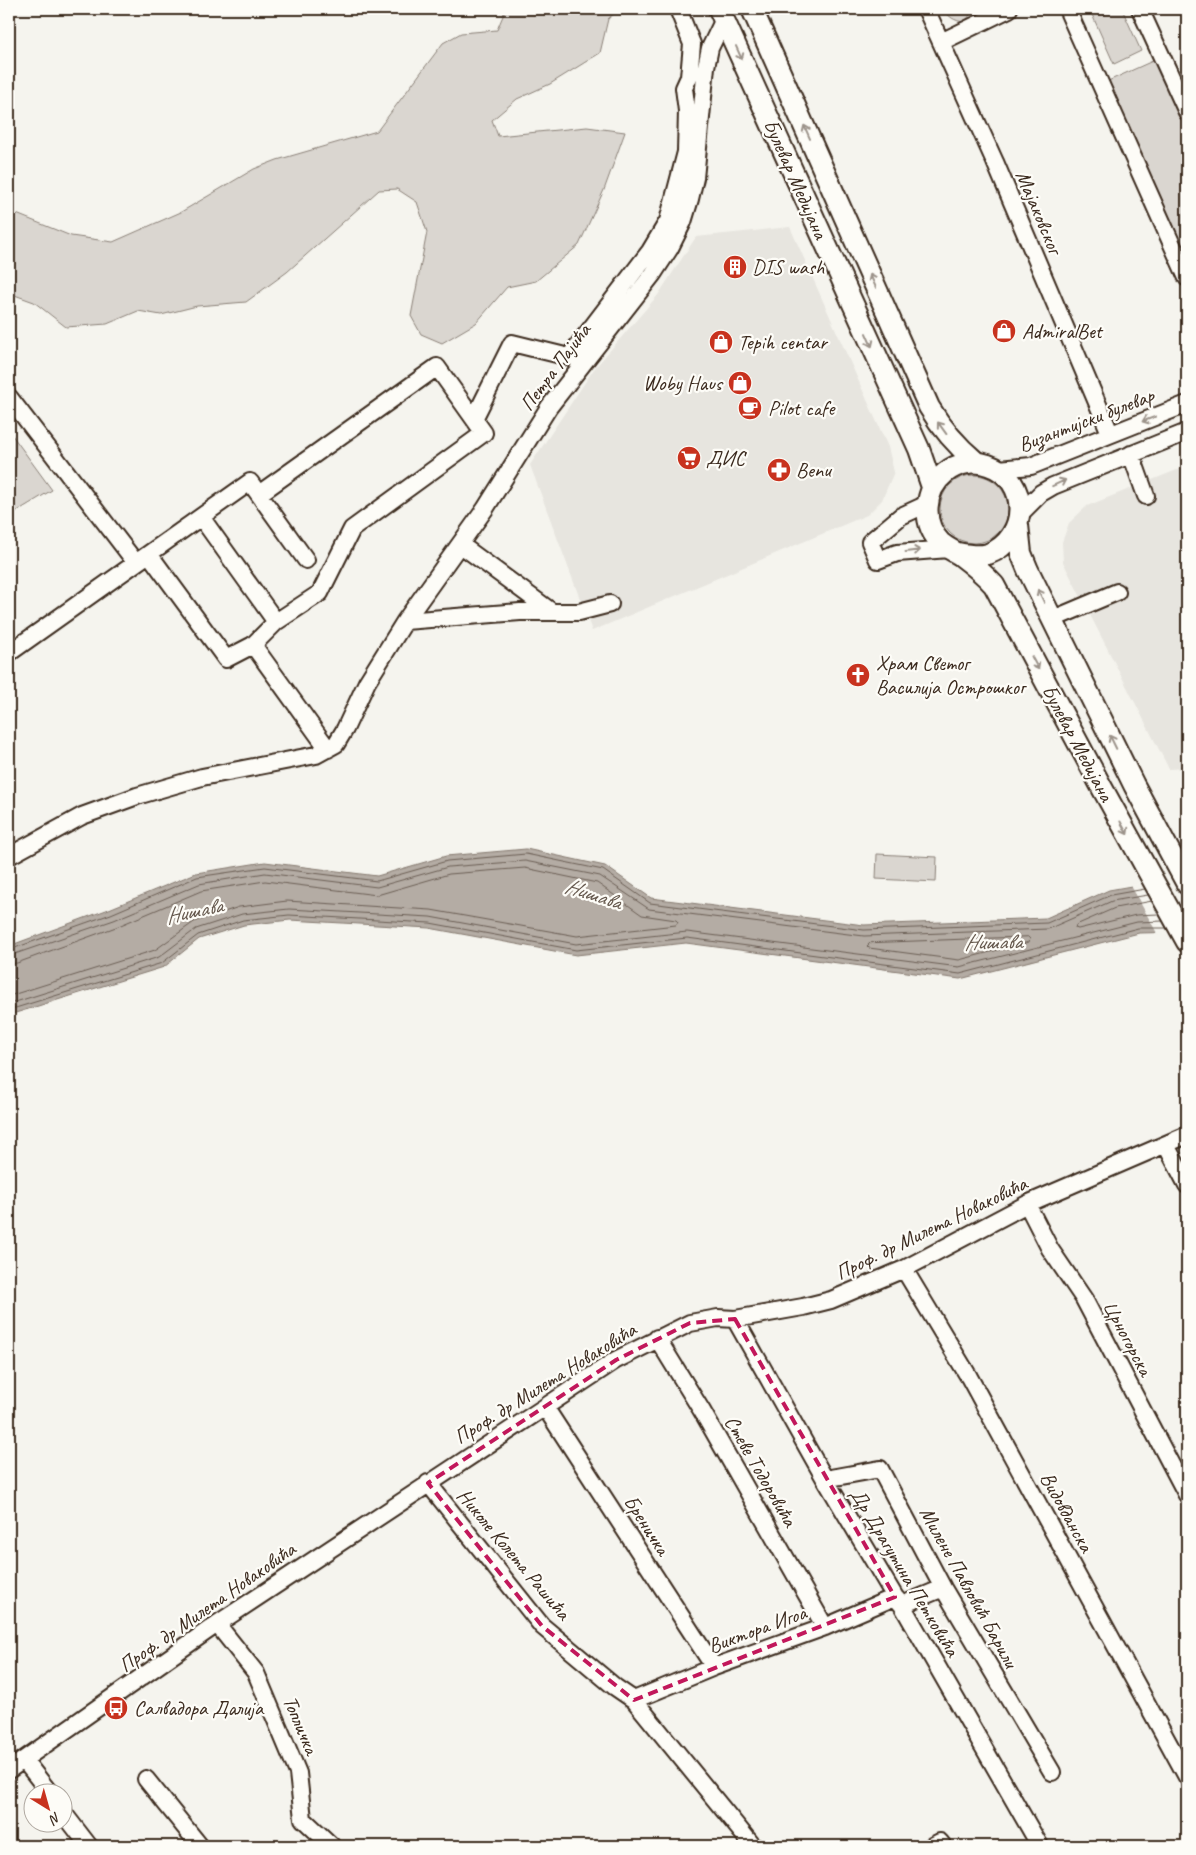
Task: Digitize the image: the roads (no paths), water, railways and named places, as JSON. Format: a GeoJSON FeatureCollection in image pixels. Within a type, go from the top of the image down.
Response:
{"type":"FeatureCollection","features":[{"type":"Feature","properties":{"kind":"main road","name":"Булевар Медијана"},"geometry":{"type":"LineString","coordinates":[[752,9],[939,425],[976,462],[988,464],[999,469],[1016,488],[1020,500],[1021,553],[1134,785],[1187,884]]}},
{"type":"Feature","properties":{"kind":"main road","name":"Булевар Медијана"},"geometry":{"type":"LineString","coordinates":[[721,14],[919,449],[930,496],[927,514],[934,534],[994,585],[1187,942]]}},
{"type":"Feature","properties":{"kind":"main road"},"geometry":{"type":"LineString","coordinates":[[930,496],[940,477],[950,469],[976,462]]}},
{"type":"Feature","properties":{"kind":"main road"},"geometry":{"type":"LineString","coordinates":[[953,551],[972,556],[987,554],[1000,548],[1011,538],[1019,519]]}},
{"type":"Feature","properties":{"kind":"street"},"geometry":{"type":"LineString","coordinates":[[474,419],[512,343],[569,357],[650,251],[668,221],[686,152],[687,112],[684,88],[689,77],[692,44],[678,9]]}},
{"type":"Feature","properties":{"kind":"street","name":"Мајаковског"},"geometry":{"type":"LineString","coordinates":[[926,9],[995,162],[1110,433]]}},
{"type":"Feature","properties":{"kind":"street"},"geometry":{"type":"LineString","coordinates":[[942,42],[986,13],[1009,9]]}},
{"type":"Feature","properties":{"kind":"street"},"geometry":{"type":"LineString","coordinates":[[1067,9],[1187,278]]}},
{"type":"Feature","properties":{"kind":"street"},"geometry":{"type":"LineString","coordinates":[[1140,9],[1187,112]]}},
{"type":"Feature","properties":{"kind":"street","name":"Петра Пајића"},"geometry":{"type":"LineString","coordinates":[[328,749],[336,744],[367,682],[405,621],[461,545],[549,408],[653,274],[670,248],[683,222],[695,178],[710,48],[721,14]]}},
{"type":"Feature","properties":{"kind":"street"},"geometry":{"type":"LineString","coordinates":[[9,397],[226,659],[253,645],[276,622],[320,593],[352,529],[484,433],[437,367],[259,494]]}},
{"type":"Feature","properties":{"kind":"street","name":"Византијски булевар"},"geometry":{"type":"LineString","coordinates":[[999,469],[1031,466],[1187,404]]}},
{"type":"Feature","properties":{"kind":"street"},"geometry":{"type":"LineString","coordinates":[[1019,519],[1041,494],[1053,486],[1187,432]]}},
{"type":"Feature","properties":{"kind":"street"},"geometry":{"type":"LineString","coordinates":[[1131,454],[1146,496]]}},
{"type":"Feature","properties":{"kind":"street"},"geometry":{"type":"LineString","coordinates":[[9,653],[250,482],[306,560]]}},
{"type":"Feature","properties":{"kind":"street"},"geometry":{"type":"LineString","coordinates":[[930,496],[901,516],[870,542],[878,560],[897,553],[953,551]]}},
{"type":"Feature","properties":{"kind":"street"},"geometry":{"type":"LineString","coordinates":[[201,517],[276,622]]}},
{"type":"Feature","properties":{"kind":"street"},"geometry":{"type":"LineString","coordinates":[[461,545],[552,612]]}},
{"type":"Feature","properties":{"kind":"street"},"geometry":{"type":"LineString","coordinates":[[1053,619],[1117,592]]}},
{"type":"Feature","properties":{"kind":"street"},"geometry":{"type":"LineString","coordinates":[[405,621],[520,612],[579,612],[610,604]]}},
{"type":"Feature","properties":{"kind":"street"},"geometry":{"type":"LineString","coordinates":[[9,856],[82,816],[137,796],[202,777],[304,758],[328,749],[253,645]]}},
{"type":"Feature","properties":{"kind":"street","name":"Проф. др Милета Новаковића"},"geometry":{"type":"LineString","coordinates":[[9,1770],[217,1624],[616,1360],[690,1323],[718,1318],[736,1320],[831,1300],[904,1269],[1027,1204],[1187,1135]]}},
{"type":"Feature","properties":{"kind":"street"},"geometry":{"type":"LineString","coordinates":[[1166,1145],[1187,1185]]}},
{"type":"Feature","properties":{"kind":"street","name":"Црногорска"},"geometry":{"type":"LineString","coordinates":[[1027,1204],[1050,1249],[1084,1299],[1187,1495]]}},
{"type":"Feature","properties":{"kind":"street","name":"Видовданска"},"geometry":{"type":"LineString","coordinates":[[904,1269],[969,1378],[1187,1778]]}},
{"type":"Feature","properties":{"kind":"street","name":"Др Драгутина Петковића"},"geometry":{"type":"LineString","coordinates":[[736,1320],[825,1479],[1040,1846]]}},
{"type":"Feature","properties":{"kind":"street","name":"Стеве Тодоровића"},"geometry":{"type":"LineString","coordinates":[[657,1338],[702,1410],[825,1627]]}},
{"type":"Feature","properties":{"kind":"street","name":"Бреничка"},"geometry":{"type":"LineString","coordinates":[[545,1408],[714,1667]]}},
{"type":"Feature","properties":{"kind":"street","name":"Милене Павловић Барили"},"geometry":{"type":"LineString","coordinates":[[825,1479],[880,1469],[943,1588],[1052,1772]]}},
{"type":"Feature","properties":{"kind":"street","name":"Николе Колета Рашића"},"geometry":{"type":"LineString","coordinates":[[428,1483],[542,1626],[615,1687],[634,1700],[753,1846]]}},
{"type":"Feature","properties":{"kind":"street","name":"Виктора Игоа"},"geometry":{"type":"LineString","coordinates":[[634,1700],[714,1667],[898,1601],[943,1588]]}},
{"type":"Feature","properties":{"kind":"street","name":"Топличка"},"geometry":{"type":"LineString","coordinates":[[217,1624],[256,1672],[298,1773],[303,1819],[332,1846]]}},
{"type":"Feature","properties":{"kind":"street"},"geometry":{"type":"LineString","coordinates":[[24,1760],[41,1782]]}},
{"type":"Feature","properties":{"kind":"street"},"geometry":{"type":"LineString","coordinates":[[146,1779],[200,1846]]}},
{"type":"Feature","properties":{"kind":"street"},"geometry":{"type":"LineString","coordinates":[[72,1824],[89,1846]]}},
{"type":"Feature","properties":{"kind":"street"},"geometry":{"type":"LineString","coordinates":[[932,1846],[940,1842],[942,1846]]}},
{"type":"Feature","properties":{"kind":"water","name":"Нишава"},"geometry":{"type":"Polygon","coordinates":[[[526,849],[605,866],[651,898],[864,925],[1046,918],[1109,890],[1187,876],[1187,932],[1139,933],[960,979],[686,943],[576,955],[429,928],[290,920],[244,925],[199,939],[164,967],[9,1015],[9,946],[109,909],[196,873],[265,862],[377,876],[446,856],[526,849]]]}},
{"type":"Feature","properties":{"kind":"place","name":"DIS wash"},"geometry":{"type":"Point","coordinates":[735,267]}},
{"type":"Feature","properties":{"kind":"place","name":"AdmiralBet"},"geometry":{"type":"Point","coordinates":[1004,331]}},
{"type":"Feature","properties":{"kind":"place","name":"Tepih centar"},"geometry":{"type":"Point","coordinates":[721,342]}},
{"type":"Feature","properties":{"kind":"place","name":"Woby Haus"},"geometry":{"type":"Point","coordinates":[740,383]}},
{"type":"Feature","properties":{"kind":"place","name":"Pilot cafe"},"geometry":{"type":"Point","coordinates":[750,408]}},
{"type":"Feature","properties":{"kind":"place","name":"ДИС"},"geometry":{"type":"Point","coordinates":[689,458]}},
{"type":"Feature","properties":{"kind":"place","name":"Benu"},"geometry":{"type":"Point","coordinates":[779,470]}},
{"type":"Feature","properties":{"kind":"place","name":"Храм Светог Василија Острошког"},"geometry":{"type":"Point","coordinates":[858,675]}},
{"type":"Feature","properties":{"kind":"place","name":"Салвадора Далија"},"geometry":{"type":"Point","coordinates":[116,1708]}}]}
